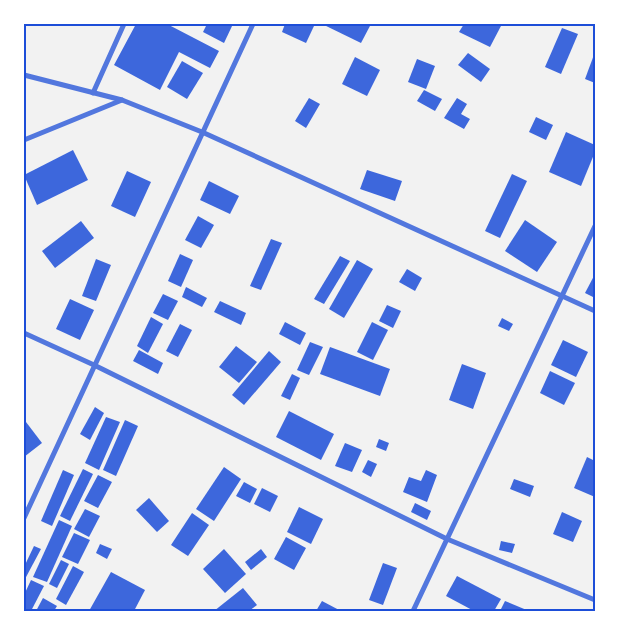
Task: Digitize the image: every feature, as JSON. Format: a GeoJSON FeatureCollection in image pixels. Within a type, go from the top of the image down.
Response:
{"type":"FeatureCollection","features":[{"type":"Feature","properties":{"kind":"street"},"geometry":{"type":"LineString","coordinates":[[93,92],[124,24]]}},
{"type":"Feature","properties":{"kind":"street"},"geometry":{"type":"LineString","coordinates":[[24,518],[253,24]]}},
{"type":"Feature","properties":{"kind":"street"},"geometry":{"type":"LineString","coordinates":[[24,75],[122,100],[202,132],[595,311]]}},
{"type":"Feature","properties":{"kind":"street"},"geometry":{"type":"LineString","coordinates":[[24,140],[122,100]]}},
{"type":"Feature","properties":{"kind":"street"},"geometry":{"type":"LineString","coordinates":[[413,611],[563,298],[595,226]]}},
{"type":"Feature","properties":{"kind":"street"},"geometry":{"type":"LineString","coordinates":[[24,333],[94,364],[447,539],[595,600]]}},
{"type":"Feature","properties":{"kind":"building"},"geometry":{"type":"Polygon","coordinates":[[[136,24],[167,24],[219,51],[210,68],[179,52],[160,90],[114,65],[136,24]]]}},
{"type":"Feature","properties":{"kind":"building"},"geometry":{"type":"Polygon","coordinates":[[[207,24],[233,24],[224,43],[203,32],[207,24]]]}},
{"type":"Feature","properties":{"kind":"building"},"geometry":{"type":"Polygon","coordinates":[[[285,24],[310,24],[314,26],[306,43],[282,32],[285,24]]]}},
{"type":"Feature","properties":{"kind":"building"},"geometry":{"type":"Polygon","coordinates":[[[322,24],[371,24],[361,43],[322,24]]]}},
{"type":"Feature","properties":{"kind":"building"},"geometry":{"type":"Polygon","coordinates":[[[464,24],[502,24],[490,47],[459,32],[464,24]]]}},
{"type":"Feature","properties":{"kind":"building"},"geometry":{"type":"Polygon","coordinates":[[[562,28],[578,34],[561,74],[545,67],[562,28]]]}},
{"type":"Feature","properties":{"kind":"building"},"geometry":{"type":"Polygon","coordinates":[[[595,52],[595,83],[585,79],[595,52]]]}},
{"type":"Feature","properties":{"kind":"building"},"geometry":{"type":"Polygon","coordinates":[[[468,53],[490,69],[481,82],[458,65],[468,53]]]}},
{"type":"Feature","properties":{"kind":"building"},"geometry":{"type":"Polygon","coordinates":[[[355,57],[380,70],[367,96],[342,84],[355,57]]]}},
{"type":"Feature","properties":{"kind":"building"},"geometry":{"type":"Polygon","coordinates":[[[417,59],[435,66],[426,89],[408,82],[417,59]]]}},
{"type":"Feature","properties":{"kind":"building"},"geometry":{"type":"Polygon","coordinates":[[[182,61],[203,73],[187,99],[167,87],[182,61]]]}},
{"type":"Feature","properties":{"kind":"building"},"geometry":{"type":"Polygon","coordinates":[[[424,90],[442,99],[435,111],[417,101],[424,90]]]}},
{"type":"Feature","properties":{"kind":"building"},"geometry":{"type":"Polygon","coordinates":[[[309,98],[320,104],[306,128],[295,121],[309,98]]]}},
{"type":"Feature","properties":{"kind":"building"},"geometry":{"type":"Polygon","coordinates":[[[457,98],[467,104],[461,114],[470,119],[464,129],[444,118],[457,98]]]}},
{"type":"Feature","properties":{"kind":"building"},"geometry":{"type":"Polygon","coordinates":[[[536,117],[553,125],[546,140],[529,132],[536,117]]]}},
{"type":"Feature","properties":{"kind":"building"},"geometry":{"type":"Polygon","coordinates":[[[566,132],[595,145],[595,152],[581,186],[549,172],[566,132]]]}},
{"type":"Feature","properties":{"kind":"building"},"geometry":{"type":"Polygon","coordinates":[[[73,150],[88,180],[37,205],[24,175],[73,150]]]}},
{"type":"Feature","properties":{"kind":"building"},"geometry":{"type":"Polygon","coordinates":[[[367,170],[402,181],[395,201],[360,189],[367,170]]]}},
{"type":"Feature","properties":{"kind":"building"},"geometry":{"type":"Polygon","coordinates":[[[127,171],[151,182],[135,217],[111,206],[127,171]]]}},
{"type":"Feature","properties":{"kind":"building"},"geometry":{"type":"Polygon","coordinates":[[[512,174],[527,181],[500,238],[485,231],[512,174]]]}},
{"type":"Feature","properties":{"kind":"building"},"geometry":{"type":"Polygon","coordinates":[[[209,181],[239,196],[230,214],[200,200],[209,181]]]}},
{"type":"Feature","properties":{"kind":"building"},"geometry":{"type":"Polygon","coordinates":[[[198,216],[214,225],[201,248],[185,240],[198,216]]]}},
{"type":"Feature","properties":{"kind":"building"},"geometry":{"type":"Polygon","coordinates":[[[525,220],[557,242],[537,272],[505,251],[525,220]]]}},
{"type":"Feature","properties":{"kind":"building"},"geometry":{"type":"Polygon","coordinates":[[[81,221],[94,238],[55,268],[42,251],[81,221]]]}},
{"type":"Feature","properties":{"kind":"building"},"geometry":{"type":"Polygon","coordinates":[[[271,239],[282,243],[261,290],[250,286],[271,239]]]}},
{"type":"Feature","properties":{"kind":"building"},"geometry":{"type":"Polygon","coordinates":[[[180,254],[193,260],[181,287],[168,281],[180,254]]]}},
{"type":"Feature","properties":{"kind":"building"},"geometry":{"type":"Polygon","coordinates":[[[340,256],[350,261],[324,304],[314,299],[340,256]]]}},
{"type":"Feature","properties":{"kind":"building"},"geometry":{"type":"Polygon","coordinates":[[[96,259],[111,265],[96,301],[82,296],[96,259]]]}},
{"type":"Feature","properties":{"kind":"building"},"geometry":{"type":"Polygon","coordinates":[[[357,260],[373,269],[344,318],[329,309],[357,260]]]}},
{"type":"Feature","properties":{"kind":"building"},"geometry":{"type":"Polygon","coordinates":[[[407,269],[422,278],[415,291],[399,282],[407,269]]]}},
{"type":"Feature","properties":{"kind":"building"},"geometry":{"type":"Polygon","coordinates":[[[595,274],[595,298],[585,293],[595,274]]]}},
{"type":"Feature","properties":{"kind":"building"},"geometry":{"type":"Polygon","coordinates":[[[186,287],[207,298],[202,307],[182,297],[186,287]]]}},
{"type":"Feature","properties":{"kind":"building"},"geometry":{"type":"Polygon","coordinates":[[[163,294],[178,301],[168,320],[153,313],[163,294]]]}},
{"type":"Feature","properties":{"kind":"building"},"geometry":{"type":"Polygon","coordinates":[[[70,299],[94,310],[80,340],[56,329],[70,299]]]}},
{"type":"Feature","properties":{"kind":"building"},"geometry":{"type":"Polygon","coordinates":[[[220,301],[246,313],[241,325],[214,312],[220,301]]]}},
{"type":"Feature","properties":{"kind":"building"},"geometry":{"type":"Polygon","coordinates":[[[387,305],[401,311],[393,328],[379,321],[387,305]]]}},
{"type":"Feature","properties":{"kind":"building"},"geometry":{"type":"Polygon","coordinates":[[[151,317],[163,324],[148,353],[137,346],[151,317]]]}},
{"type":"Feature","properties":{"kind":"building"},"geometry":{"type":"Polygon","coordinates":[[[502,318],[513,324],[509,331],[498,326],[502,318]]]}},
{"type":"Feature","properties":{"kind":"building"},"geometry":{"type":"Polygon","coordinates":[[[285,322],[306,333],[300,345],[279,334],[285,322]]]}},
{"type":"Feature","properties":{"kind":"building"},"geometry":{"type":"Polygon","coordinates":[[[372,322],[388,330],[373,360],[357,352],[372,322]]]}},
{"type":"Feature","properties":{"kind":"building"},"geometry":{"type":"Polygon","coordinates":[[[180,324],[192,330],[178,357],[166,351],[180,324]]]}},
{"type":"Feature","properties":{"kind":"building"},"geometry":{"type":"Polygon","coordinates":[[[563,340],[588,352],[576,377],[551,365],[563,340]]]}},
{"type":"Feature","properties":{"kind":"building"},"geometry":{"type":"Polygon","coordinates":[[[310,342],[323,347],[309,375],[297,370],[310,342]]]}},
{"type":"Feature","properties":{"kind":"building"},"geometry":{"type":"Polygon","coordinates":[[[236,346],[257,362],[239,383],[219,367],[236,346]]]}},
{"type":"Feature","properties":{"kind":"building"},"geometry":{"type":"Polygon","coordinates":[[[330,347],[390,369],[380,396],[320,374],[330,347]]]}},
{"type":"Feature","properties":{"kind":"building"},"geometry":{"type":"Polygon","coordinates":[[[139,350],[163,363],[158,374],[133,361],[139,350]]]}},
{"type":"Feature","properties":{"kind":"building"},"geometry":{"type":"Polygon","coordinates":[[[269,351],[281,362],[244,405],[232,395],[269,351]]]}},
{"type":"Feature","properties":{"kind":"building"},"geometry":{"type":"Polygon","coordinates":[[[462,364],[486,373],[473,409],[449,400],[462,364]]]}},
{"type":"Feature","properties":{"kind":"building"},"geometry":{"type":"Polygon","coordinates":[[[550,371],[575,383],[564,405],[540,393],[550,371]]]}},
{"type":"Feature","properties":{"kind":"building"},"geometry":{"type":"Polygon","coordinates":[[[292,374],[300,378],[290,400],[281,396],[292,374]]]}},
{"type":"Feature","properties":{"kind":"building"},"geometry":{"type":"Polygon","coordinates":[[[95,407],[104,413],[90,440],[80,434],[95,407]]]}},
{"type":"Feature","properties":{"kind":"building"},"geometry":{"type":"Polygon","coordinates":[[[289,411],[334,434],[321,460],[276,437],[289,411]]]}},
{"type":"Feature","properties":{"kind":"building"},"geometry":{"type":"Polygon","coordinates":[[[106,417],[120,422],[99,470],[85,463],[106,417]]]}},
{"type":"Feature","properties":{"kind":"building"},"geometry":{"type":"Polygon","coordinates":[[[125,420],[138,426],[116,476],[103,470],[125,420]]]}},
{"type":"Feature","properties":{"kind":"building"},"geometry":{"type":"Polygon","coordinates":[[[26,422],[42,443],[24,457],[24,424],[26,422]]]}},
{"type":"Feature","properties":{"kind":"building"},"geometry":{"type":"Polygon","coordinates":[[[379,439],[389,443],[386,451],[376,447],[379,439]]]}},
{"type":"Feature","properties":{"kind":"building"},"geometry":{"type":"Polygon","coordinates":[[[345,443],[362,450],[352,472],[335,466],[345,443]]]}},
{"type":"Feature","properties":{"kind":"building"},"geometry":{"type":"Polygon","coordinates":[[[587,457],[595,461],[595,497],[574,488],[587,457]]]}},
{"type":"Feature","properties":{"kind":"building"},"geometry":{"type":"Polygon","coordinates":[[[368,460],[377,464],[371,477],[362,472],[368,460]]]}},
{"type":"Feature","properties":{"kind":"building"},"geometry":{"type":"Polygon","coordinates":[[[224,467],[241,479],[214,521],[196,509],[224,467]]]}},
{"type":"Feature","properties":{"kind":"building"},"geometry":{"type":"Polygon","coordinates":[[[83,469],[93,474],[70,521],[60,516],[83,469]]]}},
{"type":"Feature","properties":{"kind":"building"},"geometry":{"type":"Polygon","coordinates":[[[63,470],[74,475],[52,526],[41,521],[63,470]]]}},
{"type":"Feature","properties":{"kind":"building"},"geometry":{"type":"Polygon","coordinates":[[[426,470],[437,475],[427,502],[403,492],[409,477],[421,481],[426,470]]]}},
{"type":"Feature","properties":{"kind":"building"},"geometry":{"type":"Polygon","coordinates":[[[98,475],[112,482],[98,508],[84,501],[98,475]]]}},
{"type":"Feature","properties":{"kind":"building"},"geometry":{"type":"Polygon","coordinates":[[[514,479],[534,486],[530,497],[510,489],[514,479]]]}},
{"type":"Feature","properties":{"kind":"building"},"geometry":{"type":"Polygon","coordinates":[[[244,482],[257,489],[250,503],[236,496],[244,482]]]}},
{"type":"Feature","properties":{"kind":"building"},"geometry":{"type":"Polygon","coordinates":[[[262,488],[278,496],[270,512],[254,504],[262,488]]]}},
{"type":"Feature","properties":{"kind":"building"},"geometry":{"type":"Polygon","coordinates":[[[149,498],[169,521],[157,532],[136,510],[149,498]]]}},
{"type":"Feature","properties":{"kind":"building"},"geometry":{"type":"Polygon","coordinates":[[[415,503],[431,511],[427,520],[411,512],[415,503]]]}},
{"type":"Feature","properties":{"kind":"building"},"geometry":{"type":"Polygon","coordinates":[[[299,507],[323,519],[311,544],[287,532],[299,507]]]}},
{"type":"Feature","properties":{"kind":"building"},"geometry":{"type":"Polygon","coordinates":[[[85,509],[100,516],[89,537],[74,529],[85,509]]]}},
{"type":"Feature","properties":{"kind":"building"},"geometry":{"type":"Polygon","coordinates":[[[562,512],[582,521],[573,542],[553,534],[562,512]]]}},
{"type":"Feature","properties":{"kind":"building"},"geometry":{"type":"Polygon","coordinates":[[[192,513],[209,525],[188,556],[171,545],[192,513]]]}},
{"type":"Feature","properties":{"kind":"building"},"geometry":{"type":"Polygon","coordinates":[[[59,520],[72,526],[47,582],[33,577],[59,520]]]}},
{"type":"Feature","properties":{"kind":"building"},"geometry":{"type":"Polygon","coordinates":[[[74,533],[90,540],[78,564],[62,557],[74,533]]]}},
{"type":"Feature","properties":{"kind":"building"},"geometry":{"type":"Polygon","coordinates":[[[286,537],[306,548],[294,570],[274,559],[286,537]]]}},
{"type":"Feature","properties":{"kind":"building"},"geometry":{"type":"Polygon","coordinates":[[[501,541],[515,544],[512,553],[499,550],[501,541]]]}},
{"type":"Feature","properties":{"kind":"building"},"geometry":{"type":"Polygon","coordinates":[[[100,544],[112,549],[107,559],[96,553],[100,544]]]}},
{"type":"Feature","properties":{"kind":"building"},"geometry":{"type":"Polygon","coordinates":[[[34,546],[41,549],[25,579],[24,567],[34,546]]]}},
{"type":"Feature","properties":{"kind":"building"},"geometry":{"type":"Polygon","coordinates":[[[224,549],[246,574],[225,593],[203,569],[224,549]]]}},
{"type":"Feature","properties":{"kind":"building"},"geometry":{"type":"Polygon","coordinates":[[[261,549],[267,557],[251,570],[245,562],[261,549]]]}},
{"type":"Feature","properties":{"kind":"building"},"geometry":{"type":"Polygon","coordinates":[[[61,560],[69,564],[57,588],[49,584],[61,560]]]}},
{"type":"Feature","properties":{"kind":"building"},"geometry":{"type":"Polygon","coordinates":[[[383,563],[397,568],[383,605],[369,600],[383,563]]]}},
{"type":"Feature","properties":{"kind":"building"},"geometry":{"type":"Polygon","coordinates":[[[73,566],[84,572],[66,605],[56,599],[73,566]]]}},
{"type":"Feature","properties":{"kind":"building"},"geometry":{"type":"Polygon","coordinates":[[[111,572],[145,590],[134,611],[89,611],[111,572]]]}},
{"type":"Feature","properties":{"kind":"building"},"geometry":{"type":"Polygon","coordinates":[[[457,576],[501,599],[494,611],[474,611],[446,596],[457,576]]]}},
{"type":"Feature","properties":{"kind":"building"},"geometry":{"type":"Polygon","coordinates":[[[31,580],[44,586],[31,611],[24,611],[24,595],[31,580]]]}},
{"type":"Feature","properties":{"kind":"building"},"geometry":{"type":"Polygon","coordinates":[[[243,588],[257,605],[249,611],[214,611],[243,588]]]}},
{"type":"Feature","properties":{"kind":"building"},"geometry":{"type":"Polygon","coordinates":[[[43,598],[57,606],[54,611],[36,611],[43,598]]]}},
{"type":"Feature","properties":{"kind":"building"},"geometry":{"type":"Polygon","coordinates":[[[322,601],[341,611],[316,611],[322,601]]]}},
{"type":"Feature","properties":{"kind":"building"},"geometry":{"type":"Polygon","coordinates":[[[505,601],[529,611],[500,611],[505,601]]]}}]}
